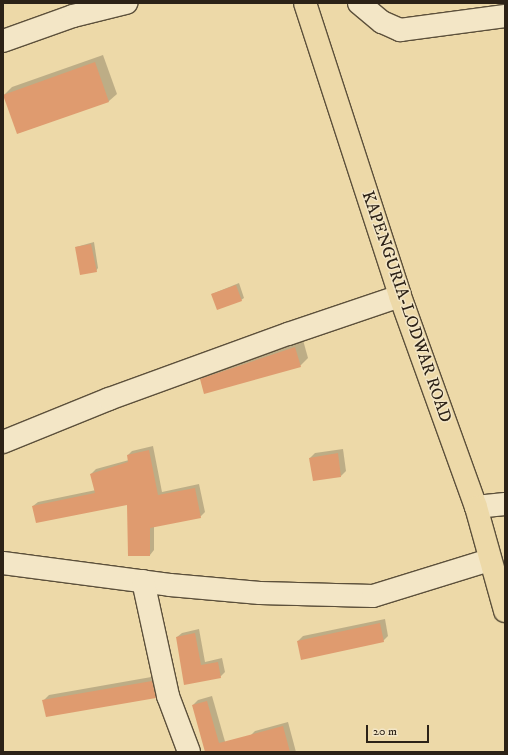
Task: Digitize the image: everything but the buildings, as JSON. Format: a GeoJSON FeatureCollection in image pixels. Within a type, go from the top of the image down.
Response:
{"type":"FeatureCollection","features":[{"type":"Feature","properties":{"kind":"highway","name":"KAPENGURIA-LODWAR ROAD"},"geometry":{"type":"LineString","coordinates":[[305,3],[400,296],[476,507],[489,560],[505,611]]}},
{"type":"Feature","properties":{"kind":"street"},"geometry":{"type":"LineString","coordinates":[[3,41],[71,9],[126,3]]}},
{"type":"Feature","properties":{"kind":"street"},"geometry":{"type":"LineString","coordinates":[[360,3],[382,22],[400,30],[505,16]]}},
{"type":"Feature","properties":{"kind":"street"},"geometry":{"type":"LineString","coordinates":[[3,442],[109,399],[288,334],[400,296]]}},
{"type":"Feature","properties":{"kind":"street"},"geometry":{"type":"LineString","coordinates":[[476,507],[505,504]]}},
{"type":"Feature","properties":{"kind":"street"},"geometry":{"type":"LineString","coordinates":[[3,563],[260,593],[373,596],[489,560]]}},
{"type":"Feature","properties":{"kind":"street"},"geometry":{"type":"LineString","coordinates":[[143,580],[168,696],[189,752]]}}]}
